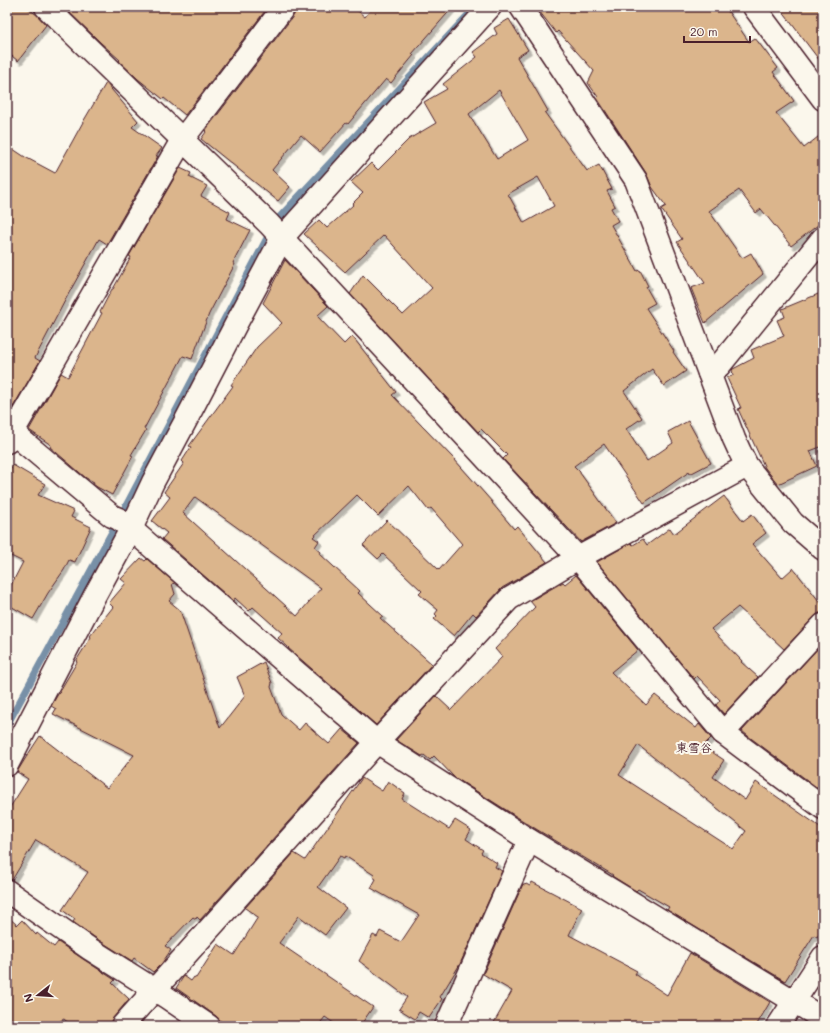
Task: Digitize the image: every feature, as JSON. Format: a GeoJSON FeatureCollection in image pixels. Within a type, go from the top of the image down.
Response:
{"type":"FeatureCollection","features":[{"type":"Feature","properties":{"kind":"street"},"geometry":{"type":"LineString","coordinates":[[46,7],[277,232],[578,558],[723,733],[823,808]]}},
{"type":"Feature","properties":{"kind":"street"},"geometry":{"type":"LineString","coordinates":[[284,7],[182,140],[9,434],[112,516],[119,519],[131,529],[377,742],[529,840],[823,1019]]}},
{"type":"Feature","properties":{"kind":"street"},"geometry":{"type":"LineString","coordinates":[[7,765],[131,529],[153,482],[236,324],[277,232],[490,7]]}},
{"type":"Feature","properties":{"kind":"street"},"geometry":{"type":"LineString","coordinates":[[521,7],[636,180],[709,373],[747,466],[792,523],[823,549]]}},
{"type":"Feature","properties":{"kind":"street"},"geometry":{"type":"LineString","coordinates":[[754,7],[823,99]]}},
{"type":"Feature","properties":{"kind":"street"},"geometry":{"type":"LineString","coordinates":[[709,373],[719,366],[823,238]]}},
{"type":"Feature","properties":{"kind":"street"},"geometry":{"type":"LineString","coordinates":[[122,1026],[377,742],[509,599],[578,558],[747,466]]}},
{"type":"Feature","properties":{"kind":"street"},"geometry":{"type":"LineString","coordinates":[[723,733],[823,625]]}},
{"type":"Feature","properties":{"kind":"street"},"geometry":{"type":"LineString","coordinates":[[446,1026],[529,840]]}},
{"type":"Feature","properties":{"kind":"street"},"geometry":{"type":"LineString","coordinates":[[7,891],[90,949],[209,1026]]}},
{"type":"Feature","properties":{"kind":"street"},"geometry":{"type":"LineString","coordinates":[[778,1026],[823,957]]}},
{"type":"Feature","properties":{"kind":"building"},"geometry":{"type":"Polygon","coordinates":[[[7,7],[26,7],[37,15],[46,25],[18,61],[7,52],[7,7]]]}},
{"type":"Feature","properties":{"kind":"building"},"geometry":{"type":"Polygon","coordinates":[[[64,7],[268,7],[185,115],[138,79],[64,7]]]}},
{"type":"Feature","properties":{"kind":"building"},"geometry":{"type":"Polygon","coordinates":[[[296,7],[353,7],[365,17],[373,7],[453,7],[412,54],[414,55],[391,83],[386,79],[348,124],[346,123],[320,152],[301,135],[272,170],[290,187],[278,201],[201,139],[206,132],[205,131],[294,15],[296,7]]]}},
{"type":"Feature","properties":{"kind":"building"},"geometry":{"type":"Polygon","coordinates":[[[536,7],[725,7],[749,42],[755,38],[778,68],[773,72],[794,101],[776,113],[804,148],[823,133],[823,221],[791,246],[761,209],[756,213],[739,190],[709,211],[742,258],[751,253],[763,274],[705,323],[691,288],[705,283],[677,242],[682,239],[661,209],[666,206],[652,187],[646,173],[588,83],[594,71],[558,31],[556,33],[536,7]]]}},
{"type":"Feature","properties":{"kind":"building"},"geometry":{"type":"Polygon","coordinates":[[[779,7],[818,7],[823,14],[823,65],[779,7]]]}},
{"type":"Feature","properties":{"kind":"building"},"geometry":{"type":"Polygon","coordinates":[[[509,19],[528,50],[517,57],[548,111],[545,113],[587,171],[599,165],[612,189],[607,191],[615,206],[611,208],[618,221],[611,225],[637,271],[640,270],[648,286],[646,287],[655,303],[646,308],[686,371],[664,386],[652,369],[624,391],[642,418],[626,429],[647,461],[673,443],[668,432],[688,421],[711,463],[690,474],[689,472],[644,503],[604,444],[574,466],[580,472],[616,523],[581,542],[503,459],[507,455],[481,429],[478,432],[350,294],[363,275],[403,315],[432,288],[384,235],[345,272],[304,234],[319,220],[327,228],[353,205],[352,204],[363,193],[351,182],[371,163],[378,170],[409,139],[436,123],[424,102],[447,89],[443,84],[477,57],[473,52],[497,34],[494,28],[509,19]],[[499,90],[469,114],[497,159],[528,140],[499,90]],[[538,177],[508,194],[524,223],[554,206],[538,177]]]}},
{"type":"Feature","properties":{"kind":"building"},"geometry":{"type":"Polygon","coordinates":[[[106,83],[138,121],[132,127],[162,148],[156,156],[158,156],[107,244],[99,239],[35,358],[40,361],[13,407],[7,404],[7,145],[25,157],[55,173],[106,83]]]}},
{"type":"Feature","properties":{"kind":"building"},"geometry":{"type":"Polygon","coordinates":[[[180,168],[191,173],[189,177],[207,186],[201,196],[230,212],[227,219],[250,230],[233,263],[235,264],[209,314],[192,359],[183,356],[144,429],[146,430],[131,455],[133,456],[112,495],[93,484],[94,482],[86,478],[50,447],[51,445],[29,430],[61,373],[68,377],[102,313],[100,312],[112,289],[131,257],[129,256],[180,168]]]}},
{"type":"Feature","properties":{"kind":"building"},"geometry":{"type":"Polygon","coordinates":[[[285,260],[328,306],[317,316],[344,344],[352,336],[396,392],[392,395],[454,459],[514,529],[517,526],[547,562],[502,588],[476,616],[473,613],[454,636],[434,619],[437,616],[435,614],[438,610],[419,594],[422,591],[383,554],[378,559],[363,545],[387,520],[439,570],[462,544],[431,508],[428,510],[409,486],[378,516],[357,495],[313,537],[319,541],[315,547],[321,552],[320,554],[360,591],[358,593],[383,616],[380,618],[432,664],[376,725],[288,648],[278,638],[282,633],[253,607],[249,611],[235,598],[233,601],[162,539],[167,533],[152,521],[170,497],[164,492],[184,463],[182,461],[191,447],[189,446],[233,386],[231,385],[257,347],[282,323],[263,303],[285,260]],[[195,497],[183,513],[297,616],[321,588],[195,497]]]}},
{"type":"Feature","properties":{"kind":"building"},"geometry":{"type":"Polygon","coordinates":[[[823,292],[823,446],[810,451],[817,466],[778,484],[765,468],[738,409],[741,408],[727,378],[733,375],[733,369],[754,358],[751,350],[784,336],[777,320],[785,317],[782,309],[823,292]]]}},
{"type":"Feature","properties":{"kind":"building"},"geometry":{"type":"Polygon","coordinates":[[[13,465],[45,484],[38,495],[74,511],[71,517],[91,527],[75,562],[69,560],[33,619],[7,604],[7,593],[23,562],[7,554],[7,474],[13,465]]]}},
{"type":"Feature","properties":{"kind":"building"},"geometry":{"type":"Polygon","coordinates":[[[724,496],[743,521],[752,514],[766,533],[752,544],[782,578],[793,568],[823,606],[823,613],[819,613],[814,617],[784,649],[738,607],[711,629],[742,661],[741,662],[758,677],[724,714],[716,705],[720,700],[697,676],[694,679],[597,562],[631,543],[633,545],[643,539],[647,545],[670,528],[674,534],[724,496]]]}},
{"type":"Feature","properties":{"kind":"building"},"geometry":{"type":"Polygon","coordinates":[[[141,558],[145,561],[147,559],[175,583],[172,584],[175,594],[169,601],[180,610],[220,728],[245,696],[237,677],[264,662],[281,714],[299,730],[305,723],[329,744],[342,729],[359,743],[200,920],[197,917],[196,919],[193,917],[165,946],[171,950],[162,963],[153,972],[134,958],[132,961],[97,939],[73,922],[75,919],[62,910],[88,872],[36,840],[12,880],[7,879],[7,812],[28,779],[17,772],[40,736],[107,788],[134,755],[53,714],[56,709],[51,706],[91,637],[90,636],[113,607],[109,603],[126,583],[121,579],[141,558]]]}},
{"type":"Feature","properties":{"kind":"building"},"geometry":{"type":"Polygon","coordinates":[[[576,575],[638,650],[611,672],[646,705],[655,695],[696,728],[699,724],[711,738],[703,746],[724,760],[713,777],[745,800],[756,782],[823,829],[823,928],[817,937],[814,935],[785,981],[667,910],[669,907],[638,889],[636,891],[612,876],[613,875],[536,829],[454,777],[434,756],[430,760],[424,755],[422,756],[396,740],[436,696],[451,710],[502,657],[495,649],[535,607],[530,601],[563,582],[565,584],[576,575]],[[638,745],[619,775],[733,849],[746,831],[638,745]]]}},
{"type":"Feature","properties":{"kind":"building"},"geometry":{"type":"Polygon","coordinates":[[[820,646],[823,649],[823,792],[742,731],[820,646]]]}},
{"type":"Feature","properties":{"kind":"building"},"geometry":{"type":"Polygon","coordinates":[[[362,778],[382,791],[388,781],[405,793],[402,799],[449,829],[455,820],[471,830],[466,839],[483,850],[481,853],[497,863],[495,867],[502,871],[460,964],[440,997],[442,999],[429,1018],[419,1012],[415,1019],[399,1009],[407,997],[359,961],[373,935],[377,937],[380,931],[401,942],[419,915],[371,888],[376,879],[373,877],[374,875],[345,856],[344,858],[340,856],[318,887],[346,908],[325,935],[299,916],[279,943],[373,1007],[360,1026],[338,1026],[325,1017],[318,1026],[221,1026],[220,1020],[216,1016],[176,988],[184,976],[191,981],[194,977],[196,978],[218,944],[234,955],[258,917],[245,908],[294,853],[305,860],[362,778]]]}},
{"type":"Feature","properties":{"kind":"building"},"geometry":{"type":"Polygon","coordinates":[[[532,882],[582,908],[569,935],[637,971],[635,974],[667,995],[690,953],[770,1002],[756,1026],[492,1026],[512,991],[483,974],[523,884],[530,886],[532,882]]]}},
{"type":"Feature","properties":{"kind":"building"},"geometry":{"type":"Polygon","coordinates":[[[7,916],[17,925],[22,920],[36,935],[37,933],[54,947],[58,942],[115,980],[112,983],[129,999],[108,1026],[72,1026],[64,1019],[51,1026],[7,1026],[7,916]]]}},
{"type":"Feature","properties":{"kind":"waterway"},"geometry":{"type":"LineString","coordinates":[[7,725],[119,519],[276,221],[470,13]]}},
{"type":"Feature","properties":{"kind":"district","name":"東雪谷"},"geometry":{"type":"Point","coordinates":[694,747]}}]}
